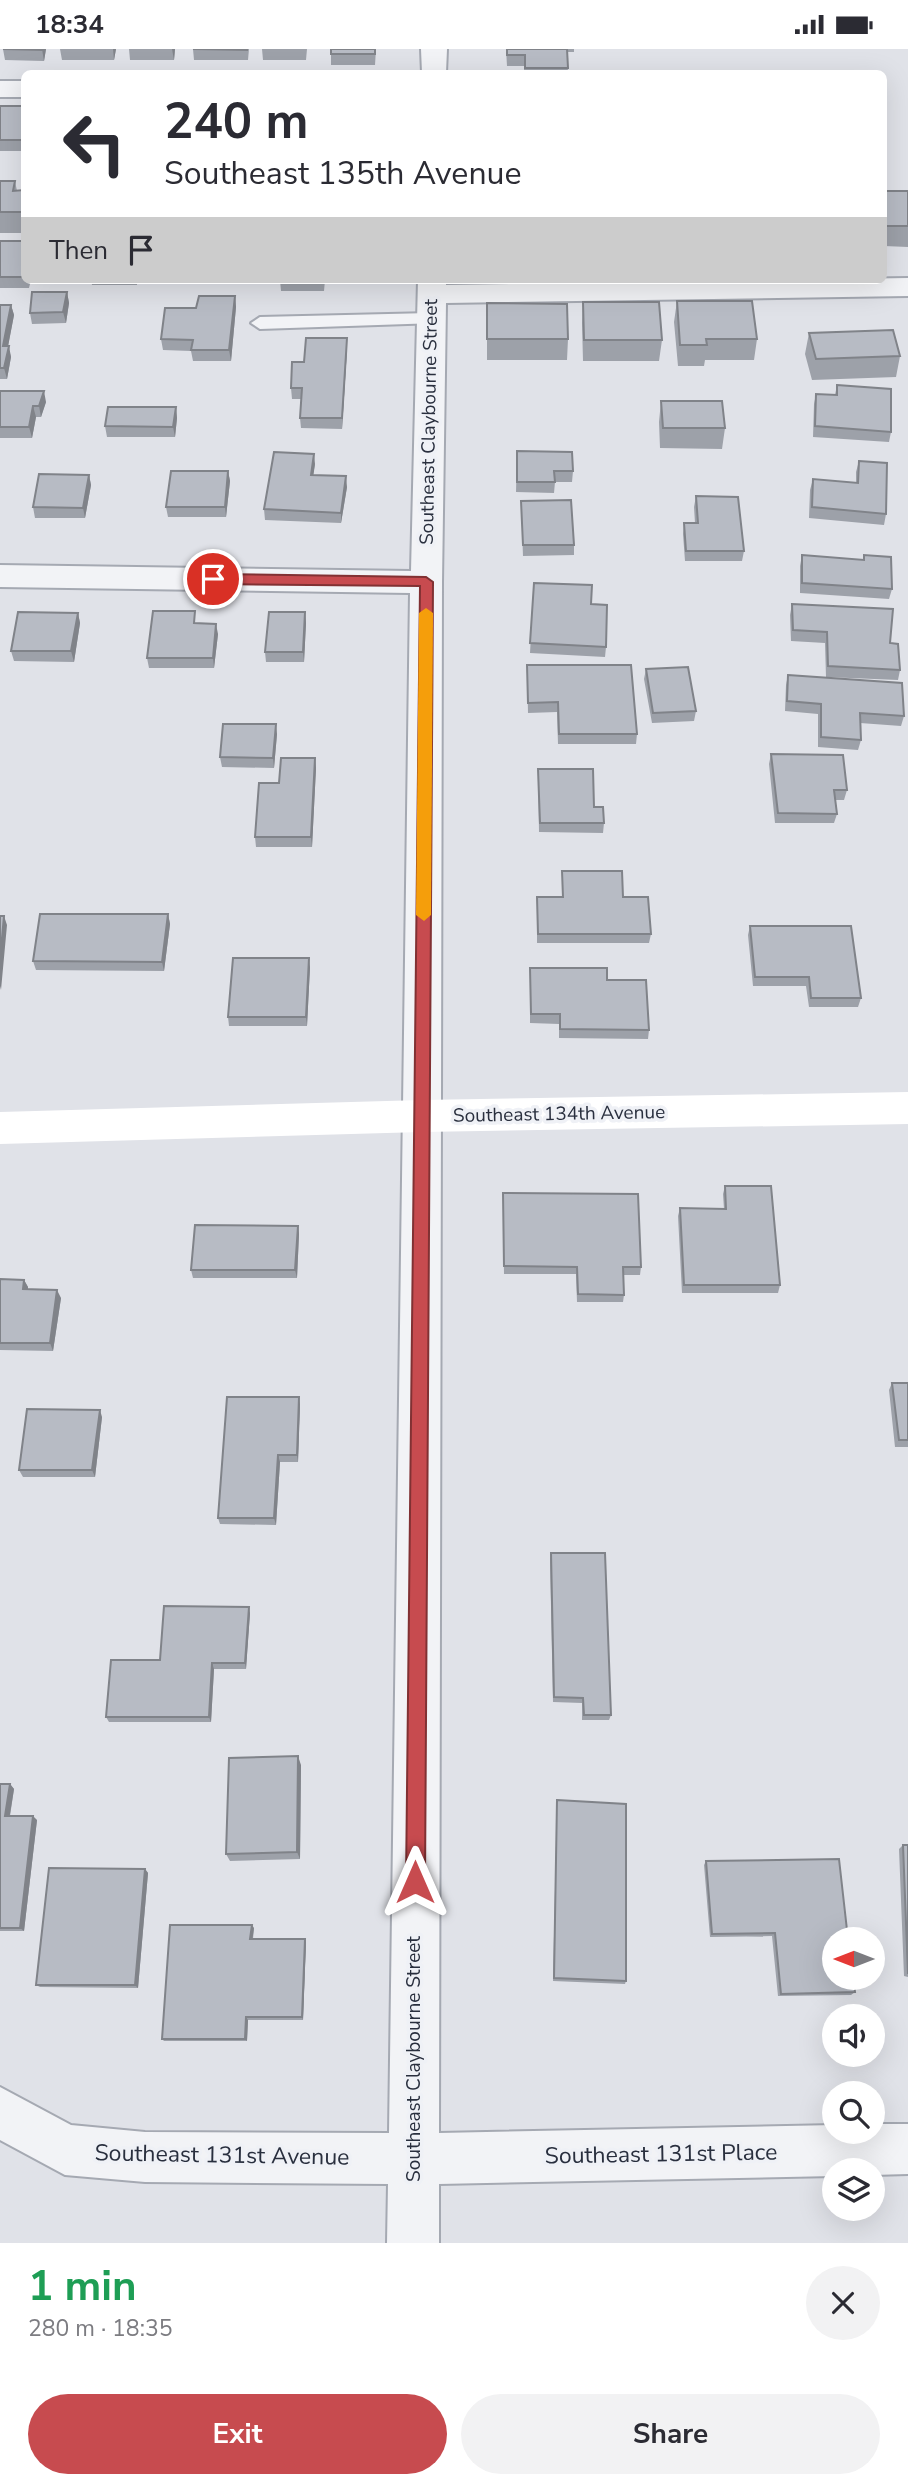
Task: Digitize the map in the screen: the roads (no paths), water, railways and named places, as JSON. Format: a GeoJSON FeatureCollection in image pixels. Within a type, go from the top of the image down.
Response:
{"type":"FeatureCollection","features":[{"type":"Feature","properties":{"kind":"street"},"geometry":{"type":"LineString","coordinates":[[434,49],[434,70]]}},
{"type":"Feature","properties":{"kind":"street"},"geometry":{"type":"LineString","coordinates":[[0,89],[21,89]]}},
{"type":"Feature","properties":{"kind":"street"},"geometry":{"type":"LineString","coordinates":[[432,298],[722,285],[908,287]]}},
{"type":"Feature","properties":{"kind":"street","name":"Southeast Claybourne Street"},"geometry":{"type":"LineString","coordinates":[[413,2243],[426,582],[432,298]]}},
{"type":"Feature","properties":{"kind":"street"},"geometry":{"type":"LineString","coordinates":[[0,576],[426,582]]}},
{"type":"Feature","properties":{"kind":"street","name":"Southeast 134th Avenue"},"geometry":{"type":"LineString","coordinates":[[0,1128],[908,1108]]}},
{"type":"Feature","properties":{"kind":"street","name":"Southeast 131st Avenue"},"geometry":{"type":"LineString","coordinates":[[0,2112],[65,2150],[145,2157],[413,2159]]}},
{"type":"Feature","properties":{"kind":"street","name":"Southeast 131st Place"},"geometry":{"type":"LineString","coordinates":[[413,2159],[908,2149]]}},
{"type":"Feature","properties":{"kind":"lane"},"geometry":{"type":"LineString","coordinates":[[260,323],[432,298]]}}]}
